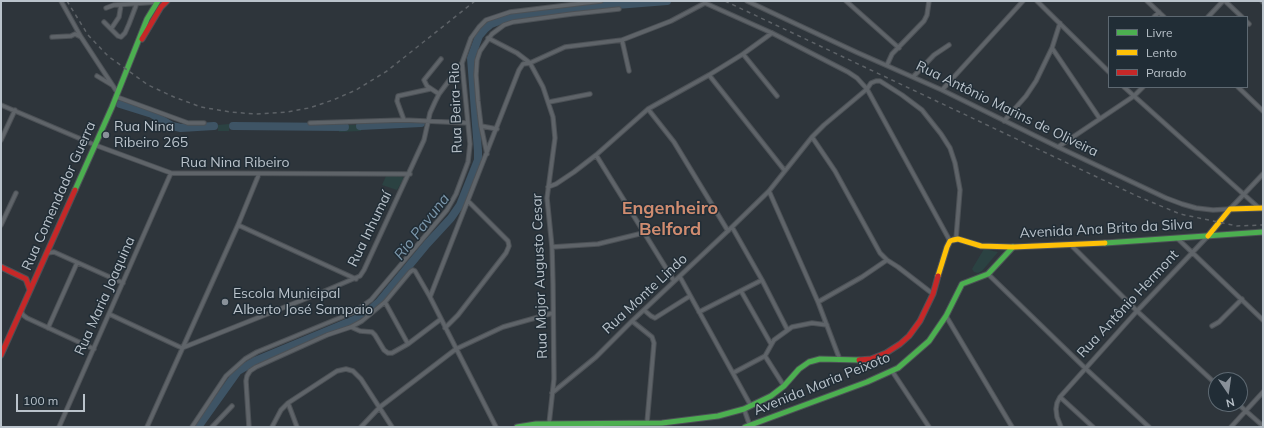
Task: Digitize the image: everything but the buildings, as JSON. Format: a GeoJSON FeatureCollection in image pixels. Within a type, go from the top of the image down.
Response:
{"type":"FeatureCollection","features":[{"type":"Feature","properties":{"kind":"main road"},"geometry":{"type":"LineString","coordinates":[[137,45],[147,19],[158,1]]}},
{"type":"Feature","properties":{"kind":"main road"},"geometry":{"type":"LineString","coordinates":[[137,45],[161,7],[167,1]]}},
{"type":"Feature","properties":{"kind":"main road","name":"Rua Comendador Guerra"},"geometry":{"type":"LineString","coordinates":[[1,355],[117,96],[137,45]]}},
{"type":"Feature","properties":{"kind":"main road","name":"Rua Antônio Marins de Oliveira"},"geometry":{"type":"LineString","coordinates":[[1230,209],[1261,208]]}},
{"type":"Feature","properties":{"kind":"main road","name":"Rua Antônio Hermont"},"geometry":{"type":"LineString","coordinates":[[1208,236],[1230,209]]}},
{"type":"Feature","properties":{"kind":"main road","name":"Avenida Ana Brito da Silva"},"geometry":{"type":"LineString","coordinates":[[953,240],[981,246],[1013,247],[1071,245],[1263,232]]}},
{"type":"Feature","properties":{"kind":"main road"},"geometry":{"type":"LineString","coordinates":[[517,427],[528,424],[647,424],[700,419],[744,409],[771,396],[784,386],[799,369],[809,362],[820,359],[871,359],[893,350],[909,336],[920,322],[933,294],[947,247],[953,240]]}},
{"type":"Feature","properties":{"kind":"main road"},"geometry":{"type":"LineString","coordinates":[[988,274],[1013,247]]}},
{"type":"Feature","properties":{"kind":"main road"},"geometry":{"type":"LineString","coordinates":[[1,267],[24,278],[28,283],[30,290]]}},
{"type":"Feature","properties":{"kind":"main road"},"geometry":{"type":"LineString","coordinates":[[24,278],[31,277],[37,273]]}},
{"type":"Feature","properties":{"kind":"main road","name":"Avenida Maria Peixoto"},"geometry":{"type":"LineString","coordinates":[[749,427],[860,385],[892,371],[909,360],[921,349],[939,328],[962,284],[988,274]]}},
{"type":"Feature","properties":{"kind":"street"},"geometry":{"type":"LineString","coordinates":[[61,1],[81,37],[113,86],[117,96],[188,123],[204,123]]}},
{"type":"Feature","properties":{"kind":"street"},"geometry":{"type":"LineString","coordinates":[[106,8],[114,5],[158,1]]}},
{"type":"Feature","properties":{"kind":"street","name":"Rua Beira-Rio"},"geometry":{"type":"LineString","coordinates":[[192,427],[226,376],[246,359],[257,352],[354,312],[371,300],[452,204],[468,162],[470,144],[462,64],[471,38],[479,27],[486,20],[510,12],[601,1]]}},
{"type":"Feature","properties":{"kind":"street","name":"Rua Antônio Marins de Oliveira"},"geometry":{"type":"LineString","coordinates":[[747,1],[942,90],[1166,198],[1196,208],[1213,210],[1230,209]]}},
{"type":"Feature","properties":{"kind":"street"},"geometry":{"type":"LineString","coordinates":[[848,1],[899,48]]}},
{"type":"Feature","properties":{"kind":"street"},"geometry":{"type":"LineString","coordinates":[[887,65],[892,54],[924,21],[927,16],[929,1]]}},
{"type":"Feature","properties":{"kind":"street"},"geometry":{"type":"LineString","coordinates":[[942,90],[1023,1]]}},
{"type":"Feature","properties":{"kind":"street"},"geometry":{"type":"LineString","coordinates":[[1037,1],[1108,69]]}},
{"type":"Feature","properties":{"kind":"street"},"geometry":{"type":"LineString","coordinates":[[1147,1],[1163,16]]}},
{"type":"Feature","properties":{"kind":"street"},"geometry":{"type":"LineString","coordinates":[[1209,16],[1224,1],[1241,16]]}},
{"type":"Feature","properties":{"kind":"street"},"geometry":{"type":"LineString","coordinates":[[104,22],[118,36],[121,37],[125,34],[137,3]]}},
{"type":"Feature","properties":{"kind":"street"},"geometry":{"type":"LineString","coordinates":[[430,297],[519,70],[523,64],[530,63],[565,47],[622,40],[670,21],[707,3],[772,33],[848,72],[867,89],[953,240]]}},
{"type":"Feature","properties":{"kind":"street"},"geometry":{"type":"LineString","coordinates":[[111,29],[119,18],[121,5]]}},
{"type":"Feature","properties":{"kind":"street"},"geometry":{"type":"LineString","coordinates":[[487,154],[481,126],[476,75],[477,60],[488,38],[497,29],[513,22],[619,9]]}},
{"type":"Feature","properties":{"kind":"street"},"geometry":{"type":"LineString","coordinates":[[1155,16],[1159,12]]}},
{"type":"Feature","properties":{"kind":"street"},"geometry":{"type":"LineString","coordinates":[[1004,121],[1032,89],[1052,48],[1060,23]]}},
{"type":"Feature","properties":{"kind":"street"},"geometry":{"type":"LineString","coordinates":[[548,187],[564,179],[596,155],[648,109],[709,75],[743,54],[772,33]]}},
{"type":"Feature","properties":{"kind":"street"},"geometry":{"type":"LineString","coordinates":[[52,37],[71,36],[75,34],[81,37]]}},
{"type":"Feature","properties":{"kind":"street","name":"Rua Major Augusto Cesar"},"geometry":{"type":"LineString","coordinates":[[488,38],[517,53],[530,63],[543,87],[549,102],[552,117],[555,138],[547,204],[552,248],[554,379],[549,424]]}},
{"type":"Feature","properties":{"kind":"street"},"geometry":{"type":"LineString","coordinates":[[622,40],[629,71]]}},
{"type":"Feature","properties":{"kind":"street"},"geometry":{"type":"LineString","coordinates":[[913,77],[934,55],[949,45]]}},
{"type":"Feature","properties":{"kind":"street"},"geometry":{"type":"LineString","coordinates":[[1052,48],[1100,119]]}},
{"type":"Feature","properties":{"kind":"street"},"geometry":{"type":"LineString","coordinates":[[743,54],[777,96]]}},
{"type":"Feature","properties":{"kind":"street"},"geometry":{"type":"LineString","coordinates":[[439,94],[430,89],[425,84],[424,80],[441,59]]}},
{"type":"Feature","properties":{"kind":"street","name":"Rua Inhumaí"},"geometry":{"type":"LineString","coordinates":[[182,348],[356,279],[360,276],[410,174],[424,140],[432,108],[439,94],[462,64]]}},
{"type":"Feature","properties":{"kind":"street"},"geometry":{"type":"LineString","coordinates":[[709,75],[785,171]]}},
{"type":"Feature","properties":{"kind":"street"},"geometry":{"type":"LineString","coordinates":[[97,76],[113,86]]}},
{"type":"Feature","properties":{"kind":"street","name":"Rua Monte Lindo"},"geometry":{"type":"LineString","coordinates":[[552,393],[596,356],[728,231],[769,191],[812,137],[867,89],[871,83],[876,81],[880,81],[922,110],[950,148],[955,163],[960,190],[953,240]]}},
{"type":"Feature","properties":{"kind":"street"},"geometry":{"type":"LineString","coordinates":[[1125,88],[1244,195],[1261,208]]}},
{"type":"Feature","properties":{"kind":"street"},"geometry":{"type":"LineString","coordinates":[[1058,147],[1134,96],[1142,88]]}},
{"type":"Feature","properties":{"kind":"street"},"geometry":{"type":"LineString","coordinates":[[1239,88],[1263,111]]}},
{"type":"Feature","properties":{"kind":"street"},"geometry":{"type":"LineString","coordinates":[[404,120],[398,102],[398,96],[430,89]]}},
{"type":"Feature","properties":{"kind":"street"},"geometry":{"type":"LineString","coordinates":[[549,102],[590,94]]}},
{"type":"Feature","properties":{"kind":"street","name":"Rua Nina Ribeiro"},"geometry":{"type":"LineString","coordinates":[[1,105],[95,145],[172,173],[410,174]]}},
{"type":"Feature","properties":{"kind":"street"},"geometry":{"type":"LineString","coordinates":[[648,109],[674,142],[728,231]]}},
{"type":"Feature","properties":{"kind":"street"},"geometry":{"type":"LineString","coordinates":[[1,140],[15,110]]}},
{"type":"Feature","properties":{"kind":"street"},"geometry":{"type":"LineString","coordinates":[[310,123],[404,120],[468,123]]}},
{"type":"Feature","properties":{"kind":"street"},"geometry":{"type":"LineString","coordinates":[[481,126],[497,129]]}},
{"type":"Feature","properties":{"kind":"street"},"geometry":{"type":"LineString","coordinates":[[812,137],[835,172],[878,250],[887,260],[933,294]]}},
{"type":"Feature","properties":{"kind":"street"},"geometry":{"type":"LineString","coordinates":[[596,155],[674,282]]}},
{"type":"Feature","properties":{"kind":"street","name":"Rua Maria Joaquina"},"geometry":{"type":"LineString","coordinates":[[59,427],[172,173]]}},
{"type":"Feature","properties":{"kind":"street"},"geometry":{"type":"LineString","coordinates":[[147,427],[238,226],[259,174]]}},
{"type":"Feature","properties":{"kind":"street","name":"Rua Antônio Hermont"},"geometry":{"type":"LineString","coordinates":[[1230,209],[1263,174]]}},
{"type":"Feature","properties":{"kind":"street"},"geometry":{"type":"LineString","coordinates":[[769,191],[818,302],[840,360]]}},
{"type":"Feature","properties":{"kind":"street"},"geometry":{"type":"LineString","coordinates":[[1,225],[16,192]]}},
{"type":"Feature","properties":{"kind":"street"},"geometry":{"type":"LineString","coordinates":[[445,328],[458,315],[506,253],[509,246],[508,241],[468,201]]}},
{"type":"Feature","properties":{"kind":"street"},"geometry":{"type":"LineString","coordinates":[[238,226],[356,279]]}},
{"type":"Feature","properties":{"kind":"street"},"geometry":{"type":"LineString","coordinates":[[732,227],[762,280],[787,329]]}},
{"type":"Feature","properties":{"kind":"street"},"geometry":{"type":"LineString","coordinates":[[552,248],[598,244],[643,233]]}},
{"type":"Feature","properties":{"kind":"street","name":"Rua Antônio Hermont"},"geometry":{"type":"LineString","coordinates":[[1060,396],[1208,236]]}},
{"type":"Feature","properties":{"kind":"street"},"geometry":{"type":"LineString","coordinates":[[1177,238],[1263,320]]}},
{"type":"Feature","properties":{"kind":"street"},"geometry":{"type":"LineString","coordinates":[[1071,245],[1137,311],[1208,377]]}},
{"type":"Feature","properties":{"kind":"street"},"geometry":{"type":"LineString","coordinates":[[47,252],[54,252],[123,283]]}},
{"type":"Feature","properties":{"kind":"street"},"geometry":{"type":"LineString","coordinates":[[818,302],[869,273],[887,260]]}},
{"type":"Feature","properties":{"kind":"street"},"geometry":{"type":"LineString","coordinates":[[48,328],[77,263]]}},
{"type":"Feature","properties":{"kind":"street"},"geometry":{"type":"LineString","coordinates":[[249,427],[246,376],[250,371],[268,361],[326,335],[351,327],[362,321],[384,302],[413,270],[430,297],[496,427]]}},
{"type":"Feature","properties":{"kind":"street"},"geometry":{"type":"LineString","coordinates":[[988,274],[1085,368],[1149,427]]}},
{"type":"Feature","properties":{"kind":"street"},"geometry":{"type":"LineString","coordinates":[[680,277],[751,406]]}},
{"type":"Feature","properties":{"kind":"street"},"geometry":{"type":"LineString","coordinates":[[700,312],[762,280]]}},
{"type":"Feature","properties":{"kind":"street"},"geometry":{"type":"LineString","coordinates":[[741,291],[771,344]]}},
{"type":"Feature","properties":{"kind":"street"},"geometry":{"type":"LineString","coordinates":[[644,310],[655,318],[690,296]]}},
{"type":"Feature","properties":{"kind":"street"},"geometry":{"type":"LineString","coordinates":[[1212,326],[1219,322],[1242,299]]}},
{"type":"Feature","properties":{"kind":"street"},"geometry":{"type":"LineString","coordinates":[[384,302],[408,344]]}},
{"type":"Feature","properties":{"kind":"street"},"geometry":{"type":"LineString","coordinates":[[21,310],[25,316],[48,328],[94,348]]}},
{"type":"Feature","properties":{"kind":"street"},"geometry":{"type":"LineString","coordinates":[[361,427],[380,408],[456,348],[503,327],[554,313]]}},
{"type":"Feature","properties":{"kind":"street"},"geometry":{"type":"LineString","coordinates":[[109,314],[182,348]]}},
{"type":"Feature","properties":{"kind":"street"},"geometry":{"type":"LineString","coordinates":[[946,316],[1011,426],[1006,427]]}},
{"type":"Feature","properties":{"kind":"street"},"geometry":{"type":"LineString","coordinates":[[351,327],[372,332],[384,350],[388,353],[397,351],[408,344],[441,319]]}},
{"type":"Feature","properties":{"kind":"street"},"geometry":{"type":"LineString","coordinates":[[632,321],[652,337],[654,343],[647,424]]}},
{"type":"Feature","properties":{"kind":"street"},"geometry":{"type":"LineString","coordinates":[[733,373],[765,356],[771,344],[787,329],[806,323],[827,326]]}},
{"type":"Feature","properties":{"kind":"street"},"geometry":{"type":"LineString","coordinates":[[765,356],[784,386]]}},
{"type":"Feature","properties":{"kind":"street"},"geometry":{"type":"LineString","coordinates":[[272,427],[281,410],[288,403],[337,371],[346,369],[357,374],[392,427]]}},
{"type":"Feature","properties":{"kind":"street"},"geometry":{"type":"LineString","coordinates":[[892,371],[929,427]]}},
{"type":"Feature","properties":{"kind":"street"},"geometry":{"type":"LineString","coordinates":[[1248,409],[1263,392]]}},
{"type":"Feature","properties":{"kind":"street"},"geometry":{"type":"LineString","coordinates":[[1061,427],[1056,409],[1060,396],[1093,427]]}},
{"type":"Feature","properties":{"kind":"street"},"geometry":{"type":"LineString","coordinates":[[288,403],[297,427]]}},
{"type":"Feature","properties":{"kind":"street"},"geometry":{"type":"LineString","coordinates":[[212,427],[232,406]]}},
{"type":"Feature","properties":{"kind":"street"},"geometry":{"type":"LineString","coordinates":[[744,409],[749,427]]}},
{"type":"Feature","properties":{"kind":"street"},"geometry":{"type":"LineString","coordinates":[[1231,427],[1245,412]]}},
{"type":"Feature","properties":{"kind":"street"},"geometry":{"type":"LineString","coordinates":[[1247,412],[1263,426]]}},
{"type":"Feature","properties":{"kind":"green space"},"geometry":{"type":"Polygon","coordinates":[[[229,124],[229,131],[218,131],[218,125],[229,124]]]}},
{"type":"Feature","properties":{"kind":"green space"},"geometry":{"type":"Polygon","coordinates":[[[345,125],[359,125],[361,131],[339,132],[339,128],[345,128],[345,125]]]}},
{"type":"Feature","properties":{"kind":"green space"},"geometry":{"type":"Polygon","coordinates":[[[386,176],[401,176],[404,178],[397,190],[382,185],[386,176]]]}},
{"type":"Feature","properties":{"kind":"green space"},"geometry":{"type":"Polygon","coordinates":[[[984,249],[998,252],[982,271],[978,273],[974,272],[972,269],[984,249]]]}},
{"type":"Feature","properties":{"kind":"waterway","name":"Rio Pavuna"},"geometry":{"type":"LineString","coordinates":[[198,427],[238,371],[255,361],[356,319],[366,313],[379,302],[427,244],[451,218],[460,205],[478,160],[471,58],[479,36],[485,29],[491,24],[507,18],[604,6],[667,1]]}},
{"type":"Feature","properties":{"kind":"waterway"},"geometry":{"type":"LineString","coordinates":[[120,104],[152,114],[172,126],[181,128],[214,126]]}},
{"type":"Feature","properties":{"kind":"waterway"},"geometry":{"type":"LineString","coordinates":[[360,126],[421,123]]}},
{"type":"Feature","properties":{"kind":"waterway"},"geometry":{"type":"LineString","coordinates":[[233,126],[345,127]]}},
{"type":"Feature","properties":{"kind":"railway"},"geometry":{"type":"LineString","coordinates":[[67,1],[88,35],[108,56],[148,85],[201,107],[230,112],[256,114],[287,112],[309,108],[356,90],[387,71],[475,1]]}},
{"type":"Feature","properties":{"kind":"railway"},"geometry":{"type":"LineString","coordinates":[[725,1],[1137,196],[1180,214],[1237,226],[1263,225]]}},
{"type":"Feature","properties":{"kind":"traffic: fast"},"geometry":{"type":"LineString","coordinates":[[75,190],[112,107],[147,19],[158,1]]}},
{"type":"Feature","properties":{"kind":"traffic: fast"},"geometry":{"type":"LineString","coordinates":[[1105,243],[1263,232]]}},
{"type":"Feature","properties":{"kind":"traffic: fast"},"geometry":{"type":"LineString","coordinates":[[745,427],[867,382],[898,368],[929,341],[946,316],[962,284],[988,274],[1013,247]]}},
{"type":"Feature","properties":{"kind":"traffic: fast"},"geometry":{"type":"LineString","coordinates":[[517,427],[536,424],[662,423],[718,416],[744,409],[771,396],[784,386],[799,369],[809,362],[820,359],[859,360]]}},
{"type":"Feature","properties":{"kind":"traffic: slow"},"geometry":{"type":"LineString","coordinates":[[1208,236],[1230,209],[1263,208]]}},
{"type":"Feature","properties":{"kind":"traffic: slow"},"geometry":{"type":"LineString","coordinates":[[938,276],[950,241],[958,239],[981,246],[1013,247],[1105,243]]}},
{"type":"Feature","properties":{"kind":"traffic: jam"},"geometry":{"type":"LineString","coordinates":[[142,39],[161,7],[167,1]]}},
{"type":"Feature","properties":{"kind":"traffic: jam"},"geometry":{"type":"LineString","coordinates":[[1,355],[75,190]]}},
{"type":"Feature","properties":{"kind":"traffic: jam"},"geometry":{"type":"LineString","coordinates":[[1,267],[26,279],[30,290]]}},
{"type":"Feature","properties":{"kind":"traffic: jam"},"geometry":{"type":"LineString","coordinates":[[859,360],[871,359],[886,353],[909,336],[920,321],[933,294],[938,276]]}},
{"type":"Feature","properties":{"kind":"place","name":"Rua Nina Ribeiro 265"},"geometry":{"type":"Point","coordinates":[106,135]}},
{"type":"Feature","properties":{"kind":"place","name":"Escola Municipal Alberto José Sampaio"},"geometry":{"type":"Point","coordinates":[225,302]}},
{"type":"Feature","properties":{"kind":"district","name":"Engenheiro Belford"},"geometry":{"type":"Point","coordinates":[670,219]}}]}
